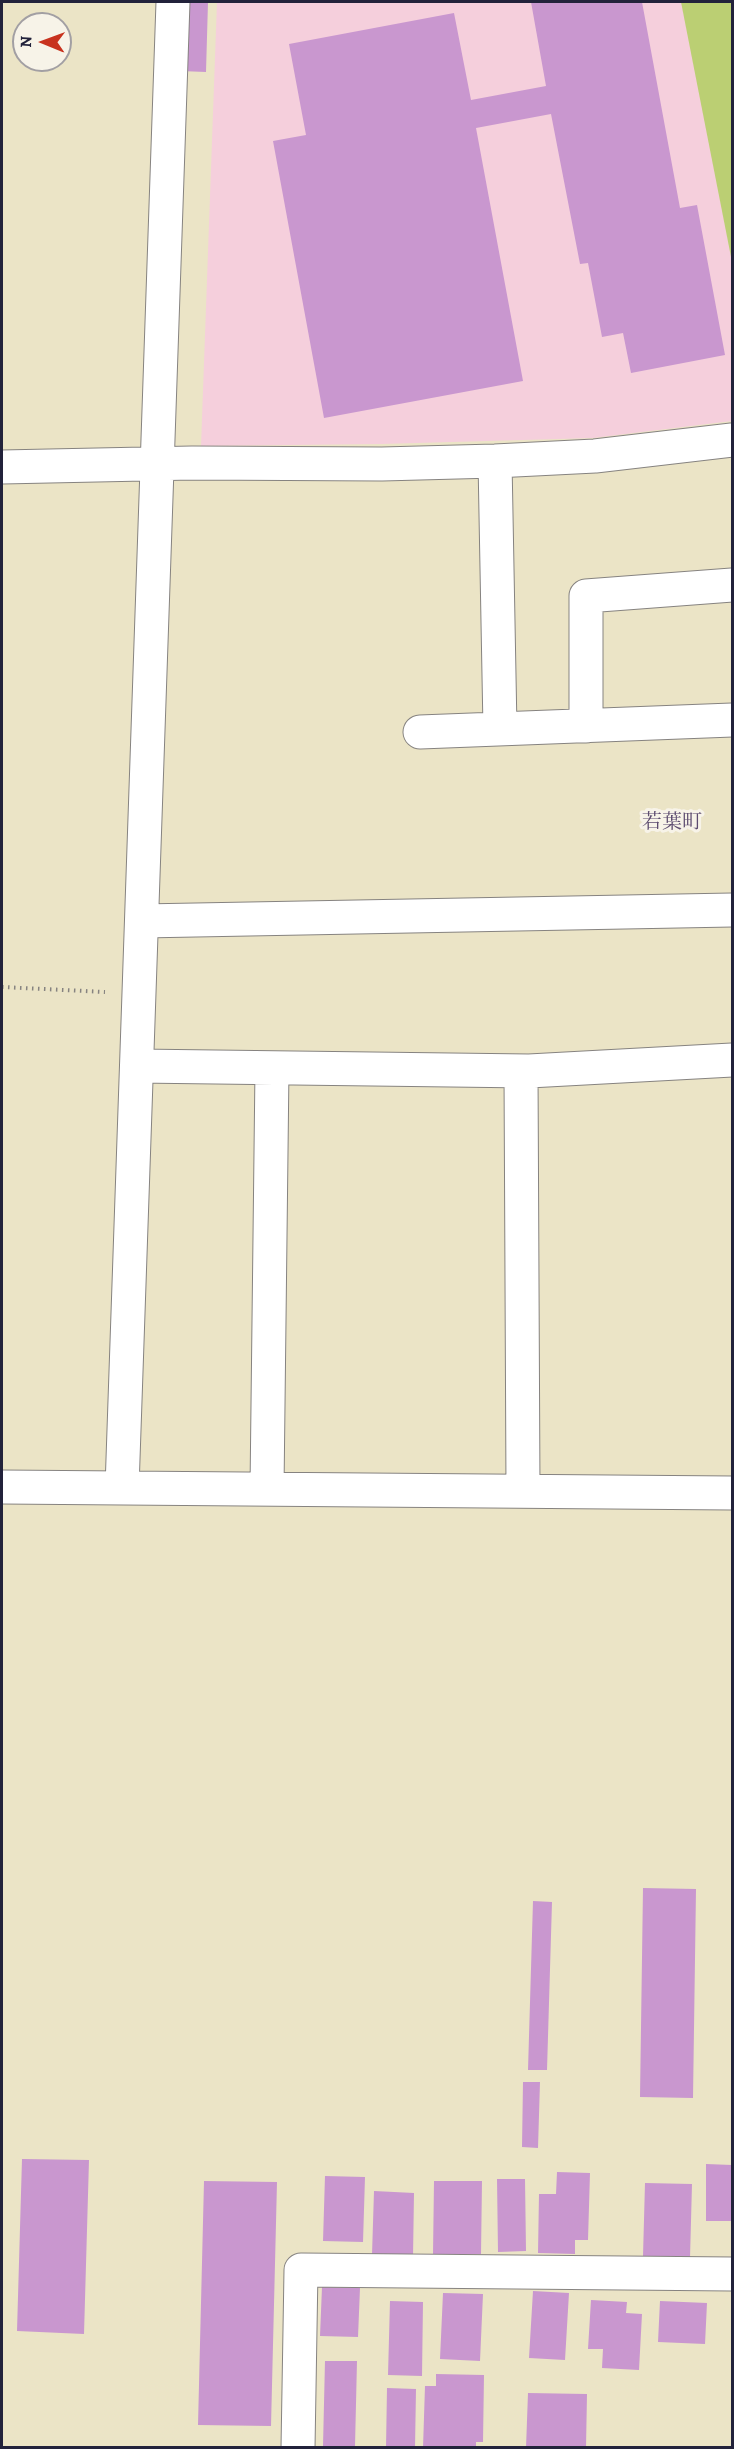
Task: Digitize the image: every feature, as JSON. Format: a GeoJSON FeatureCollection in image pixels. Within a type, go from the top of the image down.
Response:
{"type":"FeatureCollection","features":[{"type":"Feature","properties":{"kind":"street"},"geometry":{"type":"LineString","coordinates":[[122,1488],[173,2]]}},
{"type":"Feature","properties":{"kind":"street"},"geometry":{"type":"LineString","coordinates":[[2,467],[495,461],[595,456],[732,440]]}},
{"type":"Feature","properties":{"kind":"street"},"geometry":{"type":"LineString","coordinates":[[495,461],[500,729]]}},
{"type":"Feature","properties":{"kind":"street"},"geometry":{"type":"LineString","coordinates":[[586,726],[586,596],[732,585]]}},
{"type":"Feature","properties":{"kind":"street"},"geometry":{"type":"LineString","coordinates":[[420,732],[732,720]]}},
{"type":"Feature","properties":{"kind":"street"},"geometry":{"type":"LineString","coordinates":[[142,921],[732,910]]}},
{"type":"Feature","properties":{"kind":"street"},"geometry":{"type":"LineString","coordinates":[[136,1066],[521,1071],[732,1060]]}},
{"type":"Feature","properties":{"kind":"street"},"geometry":{"type":"LineString","coordinates":[[267,1489],[272,1068]]}},
{"type":"Feature","properties":{"kind":"street"},"geometry":{"type":"LineString","coordinates":[[521,1071],[523,1491]]}},
{"type":"Feature","properties":{"kind":"street"},"geometry":{"type":"LineString","coordinates":[[2,1487],[732,1493]]}},
{"type":"Feature","properties":{"kind":"street"},"geometry":{"type":"LineString","coordinates":[[298,2448],[301,2270],[732,2274]]}},
{"type":"Feature","properties":{"kind":"path"},"geometry":{"type":"LineString","coordinates":[[2,987],[139,994]]}},
{"type":"Feature","properties":{"kind":"shaded area"},"geometry":{"type":"Polygon","coordinates":[[[217,2],[732,2],[732,421],[593,438],[201,446],[217,2]]]}},
{"type":"Feature","properties":{"kind":"green space"},"geometry":{"type":"Polygon","coordinates":[[[681,2],[732,2],[732,262],[681,2]]]}},
{"type":"Feature","properties":{"kind":"building"},"geometry":{"type":"Polygon","coordinates":[[[183,2],[208,2],[206,72],[180,71],[183,2]]]}},
{"type":"Feature","properties":{"kind":"building"},"geometry":{"type":"Polygon","coordinates":[[[531,2],[642,2],[680,208],[697,205],[725,355],[631,373],[623,333],[602,337],[588,263],[580,264],[551,114],[476,128],[523,381],[324,418],[273,141],[306,135],[289,44],[454,13],[471,100],[546,86],[531,2]]]}},
{"type":"Feature","properties":{"kind":"building"},"geometry":{"type":"Polygon","coordinates":[[[643,1888],[696,1889],[693,2098],[640,2097],[643,1888]]]}},
{"type":"Feature","properties":{"kind":"building"},"geometry":{"type":"Polygon","coordinates":[[[533,1901],[552,1902],[547,2070],[528,2070],[533,1901]]]}},
{"type":"Feature","properties":{"kind":"building"},"geometry":{"type":"Polygon","coordinates":[[[523,2082],[540,2082],[538,2148],[522,2147],[523,2082]]]}},
{"type":"Feature","properties":{"kind":"building"},"geometry":{"type":"Polygon","coordinates":[[[22,2159],[89,2160],[84,2334],[17,2331],[22,2159]]]}},
{"type":"Feature","properties":{"kind":"building"},"geometry":{"type":"Polygon","coordinates":[[[706,2164],[732,2165],[732,2221],[706,2221],[706,2164]]]}},
{"type":"Feature","properties":{"kind":"building"},"geometry":{"type":"Polygon","coordinates":[[[557,2172],[590,2173],[588,2240],[575,2240],[575,2254],[538,2253],[539,2194],[556,2194],[557,2172]]]}},
{"type":"Feature","properties":{"kind":"building"},"geometry":{"type":"Polygon","coordinates":[[[325,2176],[365,2177],[363,2242],[323,2241],[325,2176]]]}},
{"type":"Feature","properties":{"kind":"building"},"geometry":{"type":"Polygon","coordinates":[[[497,2179],[525,2179],[526,2251],[498,2252],[497,2179]]]}},
{"type":"Feature","properties":{"kind":"building"},"geometry":{"type":"Polygon","coordinates":[[[204,2181],[277,2182],[271,2426],[198,2425],[204,2181]]]}},
{"type":"Feature","properties":{"kind":"building"},"geometry":{"type":"Polygon","coordinates":[[[434,2181],[482,2181],[481,2254],[433,2254],[434,2181]]]}},
{"type":"Feature","properties":{"kind":"building"},"geometry":{"type":"Polygon","coordinates":[[[645,2183],[692,2184],[690,2258],[643,2256],[645,2183]]]}},
{"type":"Feature","properties":{"kind":"building"},"geometry":{"type":"Polygon","coordinates":[[[374,2191],[414,2193],[413,2257],[372,2255],[374,2191]]]}},
{"type":"Feature","properties":{"kind":"building"},"geometry":{"type":"Polygon","coordinates":[[[322,2287],[360,2288],[358,2337],[320,2336],[322,2287]]]}},
{"type":"Feature","properties":{"kind":"building"},"geometry":{"type":"Polygon","coordinates":[[[533,2291],[569,2293],[565,2360],[529,2358],[533,2291]]]}},
{"type":"Feature","properties":{"kind":"building"},"geometry":{"type":"Polygon","coordinates":[[[443,2293],[483,2294],[480,2361],[440,2359],[443,2293]]]}},
{"type":"Feature","properties":{"kind":"building"},"geometry":{"type":"Polygon","coordinates":[[[591,2300],[627,2302],[626,2313],[642,2314],[639,2370],[602,2368],[603,2349],[588,2349],[591,2300]]]}},
{"type":"Feature","properties":{"kind":"building"},"geometry":{"type":"Polygon","coordinates":[[[390,2301],[423,2302],[422,2376],[388,2375],[390,2301]]]}},
{"type":"Feature","properties":{"kind":"building"},"geometry":{"type":"Polygon","coordinates":[[[660,2301],[707,2303],[705,2344],[658,2342],[660,2301]]]}},
{"type":"Feature","properties":{"kind":"building"},"geometry":{"type":"Polygon","coordinates":[[[325,2361],[357,2361],[355,2446],[323,2446],[325,2361]]]}},
{"type":"Feature","properties":{"kind":"building"},"geometry":{"type":"Polygon","coordinates":[[[436,2374],[484,2375],[483,2442],[476,2442],[476,2448],[423,2448],[425,2386],[436,2386],[436,2374]]]}},
{"type":"Feature","properties":{"kind":"building"},"geometry":{"type":"Polygon","coordinates":[[[387,2388],[416,2389],[415,2448],[386,2448],[387,2388]]]}},
{"type":"Feature","properties":{"kind":"building"},"geometry":{"type":"Polygon","coordinates":[[[528,2393],[587,2394],[586,2448],[526,2448],[528,2393]]]}},
{"type":"Feature","properties":{"kind":"district","name":"若葉町"},"geometry":{"type":"Point","coordinates":[672,823]}}]}
